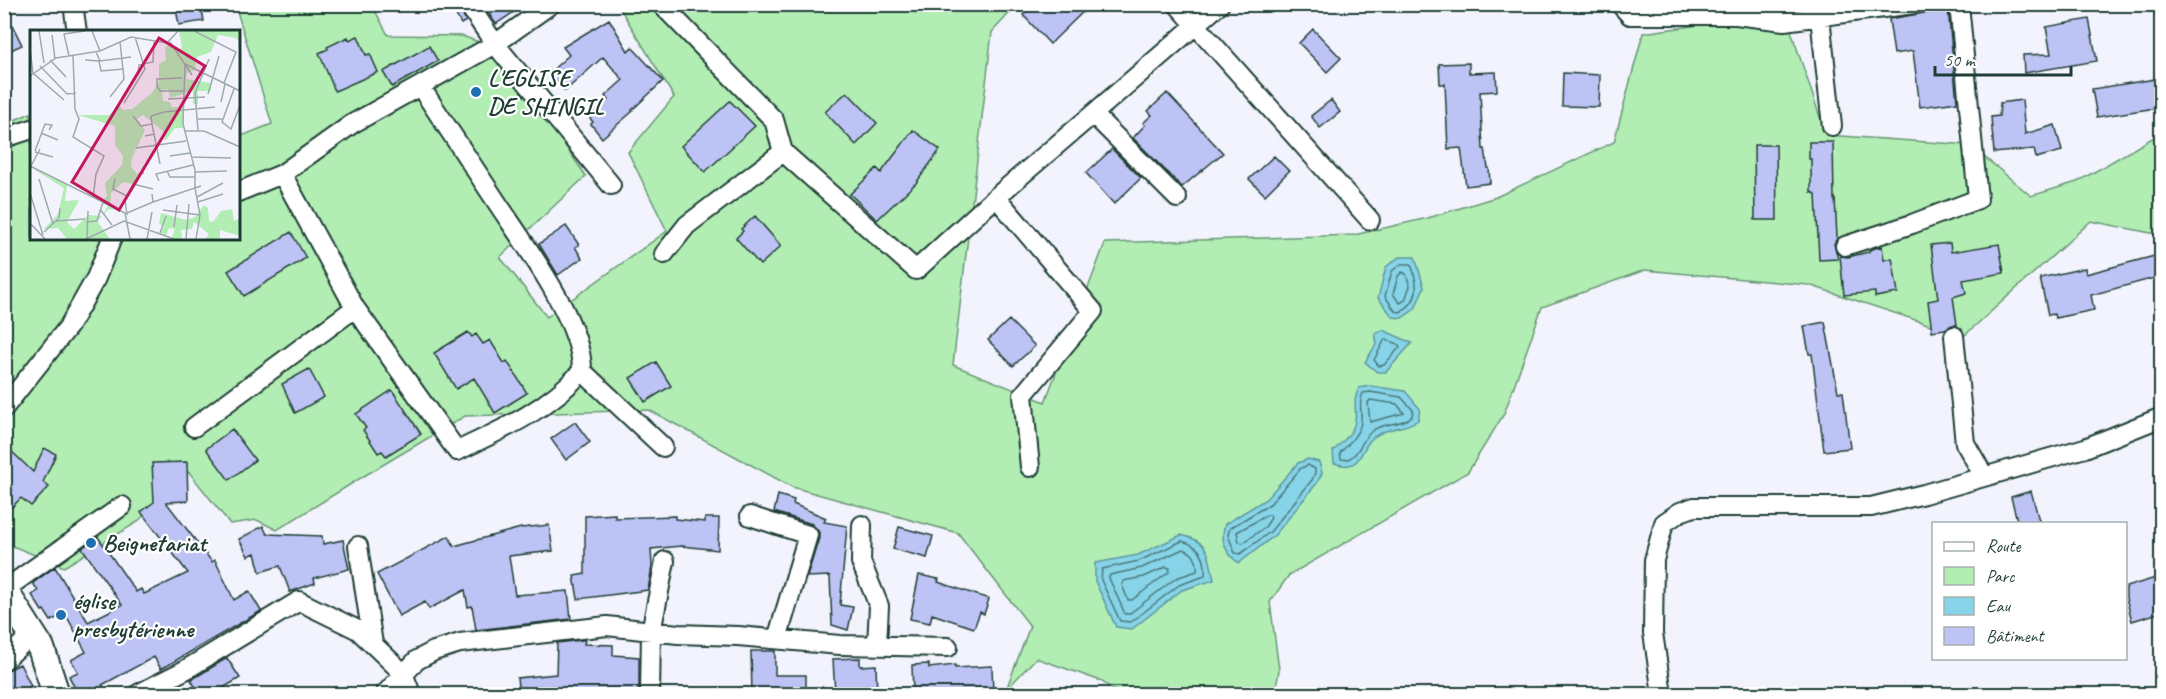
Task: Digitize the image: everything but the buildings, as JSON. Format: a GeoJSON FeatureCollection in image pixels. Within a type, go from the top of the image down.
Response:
{"type":"FeatureCollection","features":[{"type":"Feature","properties":{"kind":"street"},"geometry":{"type":"LineString","coordinates":[[73,4],[77,30]]}},
{"type":"Feature","properties":{"kind":"street"},"geometry":{"type":"LineString","coordinates":[[468,4],[495,44],[611,185]]}},
{"type":"Feature","properties":{"kind":"street"},"geometry":{"type":"LineString","coordinates":[[240,191],[282,174],[352,124],[495,44],[551,4]]}},
{"type":"Feature","properties":{"kind":"street"},"geometry":{"type":"LineString","coordinates":[[661,4],[774,120],[783,152],[916,270],[996,197],[1220,4]]}},
{"type":"Feature","properties":{"kind":"street"},"geometry":{"type":"LineString","coordinates":[[1177,4],[1370,220]]}},
{"type":"Feature","properties":{"kind":"street"},"geometry":{"type":"LineString","coordinates":[[1620,4],[1630,15],[1783,13],[1820,17],[1914,4]]}},
{"type":"Feature","properties":{"kind":"street"},"geometry":{"type":"LineString","coordinates":[[1845,246],[1978,199],[1959,4]]}},
{"type":"Feature","properties":{"kind":"street"},"geometry":{"type":"LineString","coordinates":[[1820,17],[1832,126]]}},
{"type":"Feature","properties":{"kind":"street"},"geometry":{"type":"LineString","coordinates":[[282,174],[355,308],[457,451],[536,410],[567,388],[582,371],[582,360],[574,333],[545,275],[420,86]]}},
{"type":"Feature","properties":{"kind":"street"},"geometry":{"type":"LineString","coordinates":[[1093,114],[1176,198]]}},
{"type":"Feature","properties":{"kind":"street"},"geometry":{"type":"LineString","coordinates":[[4,138],[30,130]]}},
{"type":"Feature","properties":{"kind":"street"},"geometry":{"type":"LineString","coordinates":[[664,254],[687,225],[783,152]]}},
{"type":"Feature","properties":{"kind":"street"},"geometry":{"type":"LineString","coordinates":[[996,197],[1093,311],[1023,394],[1030,467]]}},
{"type":"Feature","properties":{"kind":"street"},"geometry":{"type":"LineString","coordinates":[[4,408],[69,326],[96,278],[113,240]]}},
{"type":"Feature","properties":{"kind":"street"},"geometry":{"type":"LineString","coordinates":[[194,427],[355,308]]}},
{"type":"Feature","properties":{"kind":"street"},"geometry":{"type":"LineString","coordinates":[[1954,336],[1965,443],[1984,476]]}},
{"type":"Feature","properties":{"kind":"street"},"geometry":{"type":"LineString","coordinates":[[582,371],[663,447]]}},
{"type":"Feature","properties":{"kind":"street"},"geometry":{"type":"LineString","coordinates":[[1662,694],[1653,633],[1654,560],[1664,523],[1680,512],[1694,507],[1871,507],[2085,448],[2162,417]]}},
{"type":"Feature","properties":{"kind":"street"},"geometry":{"type":"LineString","coordinates":[[56,694],[40,648],[4,590],[122,506]]}},
{"type":"Feature","properties":{"kind":"street"},"geometry":{"type":"LineString","coordinates":[[750,516],[808,535],[777,639]]}},
{"type":"Feature","properties":{"kind":"street"},"geometry":{"type":"LineString","coordinates":[[862,525],[861,562],[879,606],[877,645]]}},
{"type":"Feature","properties":{"kind":"street"},"geometry":{"type":"LineString","coordinates":[[358,546],[373,644]]}},
{"type":"Feature","properties":{"kind":"street"},"geometry":{"type":"LineString","coordinates":[[650,694],[651,632],[665,561]]}},
{"type":"Feature","properties":{"kind":"street"},"geometry":{"type":"LineString","coordinates":[[138,694],[185,670],[299,601],[358,630],[403,673],[411,694]]}},
{"type":"Feature","properties":{"kind":"street"},"geometry":{"type":"LineString","coordinates":[[385,694],[417,660],[434,651],[460,643],[607,626],[651,632],[840,645],[948,647]]}},
{"type":"Feature","properties":{"kind":"street"},"geometry":{"type":"LineString","coordinates":[[4,660],[32,634]]}},
{"type":"Feature","properties":{"kind":"green space"},"geometry":{"type":"Polygon","coordinates":[[[235,5],[372,5],[388,35],[462,36],[499,49],[586,176],[500,257],[547,317],[667,231],[628,152],[674,97],[618,5],[1017,5],[992,32],[953,365],[1045,402],[1105,243],[1354,235],[1428,218],[1496,197],[1614,142],[1643,33],[1785,13],[1826,135],[1970,145],[2031,196],[2077,182],[2161,133],[2161,235],[2091,221],[1964,336],[1809,285],[1645,270],[1542,307],[1504,414],[1468,472],[1289,575],[1270,602],[1279,670],[1275,694],[1119,694],[1101,681],[1036,658],[1006,690],[1030,626],[958,533],[792,487],[649,410],[465,416],[277,530],[257,520],[230,524],[189,472],[136,523],[64,567],[5,543],[5,124],[30,113],[30,240],[240,240],[240,137],[272,124],[235,5]]]}},
{"type":"Feature","properties":{"kind":"water"},"geometry":{"type":"Polygon","coordinates":[[[1399,257],[1415,257],[1424,287],[1415,309],[1402,318],[1393,317],[1378,298],[1386,267],[1399,257]]]}},
{"type":"Feature","properties":{"kind":"water"},"geometry":{"type":"Polygon","coordinates":[[[1383,330],[1412,343],[1386,372],[1377,372],[1365,362],[1377,343],[1375,334],[1383,330]]]}},
{"type":"Feature","properties":{"kind":"water"},"geometry":{"type":"Polygon","coordinates":[[[1370,386],[1405,391],[1420,409],[1418,420],[1377,435],[1356,462],[1351,465],[1334,463],[1333,451],[1347,437],[1354,425],[1355,401],[1359,388],[1370,386]]]}},
{"type":"Feature","properties":{"kind":"water"},"geometry":{"type":"Polygon","coordinates":[[[1308,459],[1319,462],[1322,473],[1317,483],[1274,536],[1239,563],[1230,555],[1225,546],[1223,535],[1225,524],[1266,499],[1298,463],[1308,459]]]}},
{"type":"Feature","properties":{"kind":"water"},"geometry":{"type":"Polygon","coordinates":[[[1181,535],[1203,545],[1209,556],[1214,580],[1182,590],[1132,629],[1116,627],[1095,581],[1095,563],[1138,555],[1181,535]]]}},
{"type":"Feature","properties":{"kind":"place","name":"L'EGLISE DE SHINGIL"},"geometry":{"type":"Point","coordinates":[476,92]}},
{"type":"Feature","properties":{"kind":"place","name":"Beignetariat"},"geometry":{"type":"Point","coordinates":[91,543]}},
{"type":"Feature","properties":{"kind":"place","name":"église presbytérienne"},"geometry":{"type":"Point","coordinates":[61,615]}}]}
